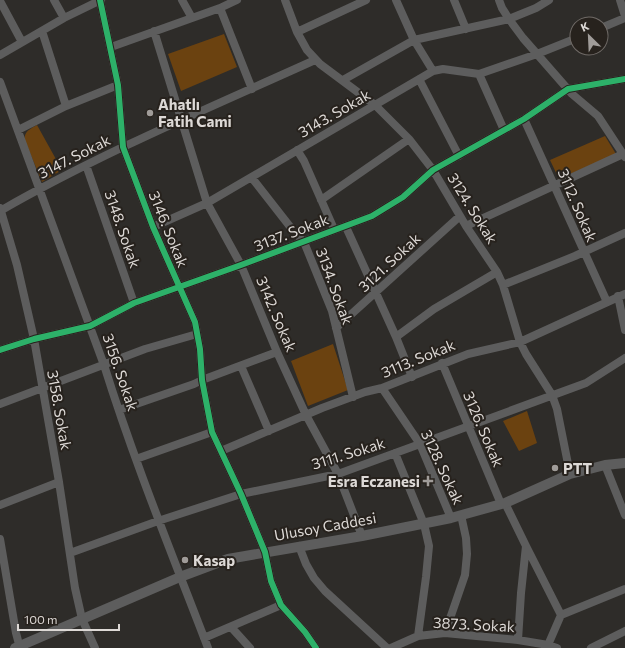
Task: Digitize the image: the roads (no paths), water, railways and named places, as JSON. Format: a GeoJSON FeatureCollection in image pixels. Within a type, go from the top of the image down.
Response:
{"type":"FeatureCollection","features":[{"type":"Feature","properties":{"kind":"street"},"geometry":{"type":"LineString","coordinates":[[54,0],[64,18]]}},
{"type":"Feature","properties":{"kind":"street"},"geometry":{"type":"LineString","coordinates":[[0,55],[64,18],[101,0]]}},
{"type":"Feature","properties":{"kind":"street","name":"3146. Sokak"},"geometry":{"type":"LineString","coordinates":[[101,0],[118,85],[123,147],[153,227],[195,322],[200,349],[202,380],[212,432],[241,494],[265,552],[271,581],[281,604],[305,632],[316,648]]}},
{"type":"Feature","properties":{"kind":"street"},"geometry":{"type":"LineString","coordinates":[[182,0],[192,18]]}},
{"type":"Feature","properties":{"kind":"street"},"geometry":{"type":"LineString","coordinates":[[111,47],[220,8],[237,0]]}},
{"type":"Feature","properties":{"kind":"street","name":"3124. Sokak"},"geometry":{"type":"LineString","coordinates":[[285,0],[297,32],[307,50],[315,60],[375,105],[409,139],[433,170],[466,226],[497,272],[503,285],[520,342],[552,395],[557,409],[570,474]]}},
{"type":"Feature","properties":{"kind":"street"},"geometry":{"type":"LineString","coordinates":[[297,32],[366,0]]}},
{"type":"Feature","properties":{"kind":"street"},"geometry":{"type":"LineString","coordinates":[[396,0],[414,40],[433,71]]}},
{"type":"Feature","properties":{"kind":"street"},"geometry":{"type":"LineString","coordinates":[[454,0],[466,29]]}},
{"type":"Feature","properties":{"kind":"street"},"geometry":{"type":"LineString","coordinates":[[466,226],[555,185],[624,156],[598,116],[568,89],[537,54],[509,19],[499,0]]}},
{"type":"Feature","properties":{"kind":"street"},"geometry":{"type":"LineString","coordinates":[[343,80],[414,40],[509,19],[536,8],[549,0]]}},
{"type":"Feature","properties":{"kind":"street"},"geometry":{"type":"LineString","coordinates":[[609,24],[625,17],[620,0]]}},
{"type":"Feature","properties":{"kind":"street"},"geometry":{"type":"LineString","coordinates":[[1,5],[22,42]]}},
{"type":"Feature","properties":{"kind":"street"},"geometry":{"type":"LineString","coordinates":[[220,8],[252,89]]}},
{"type":"Feature","properties":{"kind":"street"},"geometry":{"type":"LineString","coordinates":[[42,31],[66,106]]}},
{"type":"Feature","properties":{"kind":"street","name":"3142. Sokak"},"geometry":{"type":"LineString","coordinates":[[154,31],[207,203],[241,265],[306,415],[338,474],[362,536]]}},
{"type":"Feature","properties":{"kind":"street","name":"3143. Sokak"},"geometry":{"type":"LineString","coordinates":[[153,227],[207,203],[252,178],[297,150],[433,71],[443,69],[479,74],[569,41]]}},
{"type":"Feature","properties":{"kind":"street","name":"3147. Sokak"},"geometry":{"type":"LineString","coordinates":[[0,210],[123,147],[315,60]]}},
{"type":"Feature","properties":{"kind":"street"},"geometry":{"type":"LineString","coordinates":[[479,74],[504,130]]}},
{"type":"Feature","properties":{"kind":"street"},"geometry":{"type":"LineString","coordinates":[[419,79],[459,156]]}},
{"type":"Feature","properties":{"kind":"street"},"geometry":{"type":"LineString","coordinates":[[568,89],[625,79]]}},
{"type":"Feature","properties":{"kind":"street","name":"3156. Sokak"},"geometry":{"type":"LineString","coordinates":[[0,82],[90,326],[158,521],[205,645]]}},
{"type":"Feature","properties":{"kind":"street"},"geometry":{"type":"LineString","coordinates":[[18,130],[66,106],[118,85]]}},
{"type":"Feature","properties":{"kind":"street","name":"3137. Sokak"},"geometry":{"type":"LineString","coordinates":[[0,350],[34,339],[90,326],[134,302],[241,265],[372,216],[403,197],[433,170],[524,119],[568,89]]}},
{"type":"Feature","properties":{"kind":"street","name":"3112. Sokak"},"geometry":{"type":"LineString","coordinates":[[524,119],[555,185],[606,302]]}},
{"type":"Feature","properties":{"kind":"street"},"geometry":{"type":"LineString","coordinates":[[321,200],[409,139]]}},
{"type":"Feature","properties":{"kind":"street"},"geometry":{"type":"LineString","coordinates":[[297,150],[304,161],[334,229]]}},
{"type":"Feature","properties":{"kind":"street","name":"3148. Sokak"},"geometry":{"type":"LineString","coordinates":[[86,165],[134,302]]}},
{"type":"Feature","properties":{"kind":"street","name":"3134. Sokak"},"geometry":{"type":"LineString","coordinates":[[252,178],[295,233],[304,242],[332,311],[353,397]]}},
{"type":"Feature","properties":{"kind":"street","name":"3158. Sokak"},"geometry":{"type":"LineString","coordinates":[[0,210],[17,265],[34,339],[59,482],[75,588],[82,619],[95,648]]}},
{"type":"Feature","properties":{"kind":"street","name":"3121. Sokak"},"geometry":{"type":"LineString","coordinates":[[336,328],[460,216]]}},
{"type":"Feature","properties":{"kind":"street"},"geometry":{"type":"LineString","coordinates":[[346,226],[396,337],[412,377]]}},
{"type":"Feature","properties":{"kind":"street"},"geometry":{"type":"LineString","coordinates":[[503,285],[584,253],[625,233]]}},
{"type":"Feature","properties":{"kind":"street"},"geometry":{"type":"LineString","coordinates":[[396,337],[434,309],[497,272]]}},
{"type":"Feature","properties":{"kind":"street"},"geometry":{"type":"LineString","coordinates":[[621,295],[625,330]]}},
{"type":"Feature","properties":{"kind":"street","name":"3113. Sokak"},"geometry":{"type":"LineString","coordinates":[[221,451],[306,415],[412,377],[442,363],[468,354],[520,342],[621,295]]}},
{"type":"Feature","properties":{"kind":"street"},"geometry":{"type":"LineString","coordinates":[[0,404],[145,349],[198,334]]}},
{"type":"Feature","properties":{"kind":"street"},"geometry":{"type":"LineString","coordinates":[[119,410],[194,384],[278,352]]}},
{"type":"Feature","properties":{"kind":"street","name":"3111. Sokak"},"geometry":{"type":"LineString","coordinates":[[70,553],[158,521],[241,494],[338,474],[586,382],[625,358]]}},
{"type":"Feature","properties":{"kind":"street","name":"3126. Sokak"},"geometry":{"type":"LineString","coordinates":[[442,363],[503,504],[561,615]]}},
{"type":"Feature","properties":{"kind":"street"},"geometry":{"type":"LineString","coordinates":[[241,366],[269,431]]}},
{"type":"Feature","properties":{"kind":"street","name":"3128. Sokak"},"geometry":{"type":"LineString","coordinates":[[382,388],[420,444],[451,518]]}},
{"type":"Feature","properties":{"kind":"street"},"geometry":{"type":"LineString","coordinates":[[136,459],[212,432]]}},
{"type":"Feature","properties":{"kind":"street"},"geometry":{"type":"LineString","coordinates":[[395,453],[424,524],[429,546],[418,636]]}},
{"type":"Feature","properties":{"kind":"street","name":"Ulusoy Caddesi"},"geometry":{"type":"LineString","coordinates":[[18,647],[180,577],[228,559],[362,536],[451,518],[503,504],[570,474],[604,465],[625,463]]}},
{"type":"Feature","properties":{"kind":"street"},"geometry":{"type":"LineString","coordinates":[[604,465],[625,515]]}},
{"type":"Feature","properties":{"kind":"street"},"geometry":{"type":"LineString","coordinates":[[0,505],[59,482]]}},
{"type":"Feature","properties":{"kind":"street"},"geometry":{"type":"LineString","coordinates":[[445,633],[465,575],[467,554],[466,538],[461,515]]}},
{"type":"Feature","properties":{"kind":"street"},"geometry":{"type":"LineString","coordinates":[[0,539],[18,647]]}},
{"type":"Feature","properties":{"kind":"street"},"geometry":{"type":"LineString","coordinates":[[299,546],[308,569],[325,591],[387,648]]}},
{"type":"Feature","properties":{"kind":"street"},"geometry":{"type":"LineString","coordinates":[[518,640],[526,546]]}},
{"type":"Feature","properties":{"kind":"street"},"geometry":{"type":"LineString","coordinates":[[548,645],[561,615],[625,589]]}},
{"type":"Feature","properties":{"kind":"street"},"geometry":{"type":"LineString","coordinates":[[205,645],[231,626],[281,604]]}},
{"type":"Feature","properties":{"kind":"street"},"geometry":{"type":"LineString","coordinates":[[231,626],[250,648]]}},
{"type":"Feature","properties":{"kind":"street"},"geometry":{"type":"LineString","coordinates":[[591,648],[625,631]]}},
{"type":"Feature","properties":{"kind":"street","name":"3873. Sokak"},"geometry":{"type":"LineString","coordinates":[[391,648],[418,636],[445,633],[518,640],[557,648]]}},
{"type":"Feature","properties":{"kind":"place","name":"Ahatlı Fatih Cami"},"geometry":{"type":"Point","coordinates":[150,113]}},
{"type":"Feature","properties":{"kind":"place","name":"PTT"},"geometry":{"type":"Point","coordinates":[555,468]}},
{"type":"Feature","properties":{"kind":"place","name":"Esra Eczanesi"},"geometry":{"type":"Point","coordinates":[428,481]}},
{"type":"Feature","properties":{"kind":"place","name":"Kasap"},"geometry":{"type":"Point","coordinates":[185,560]}}]}
